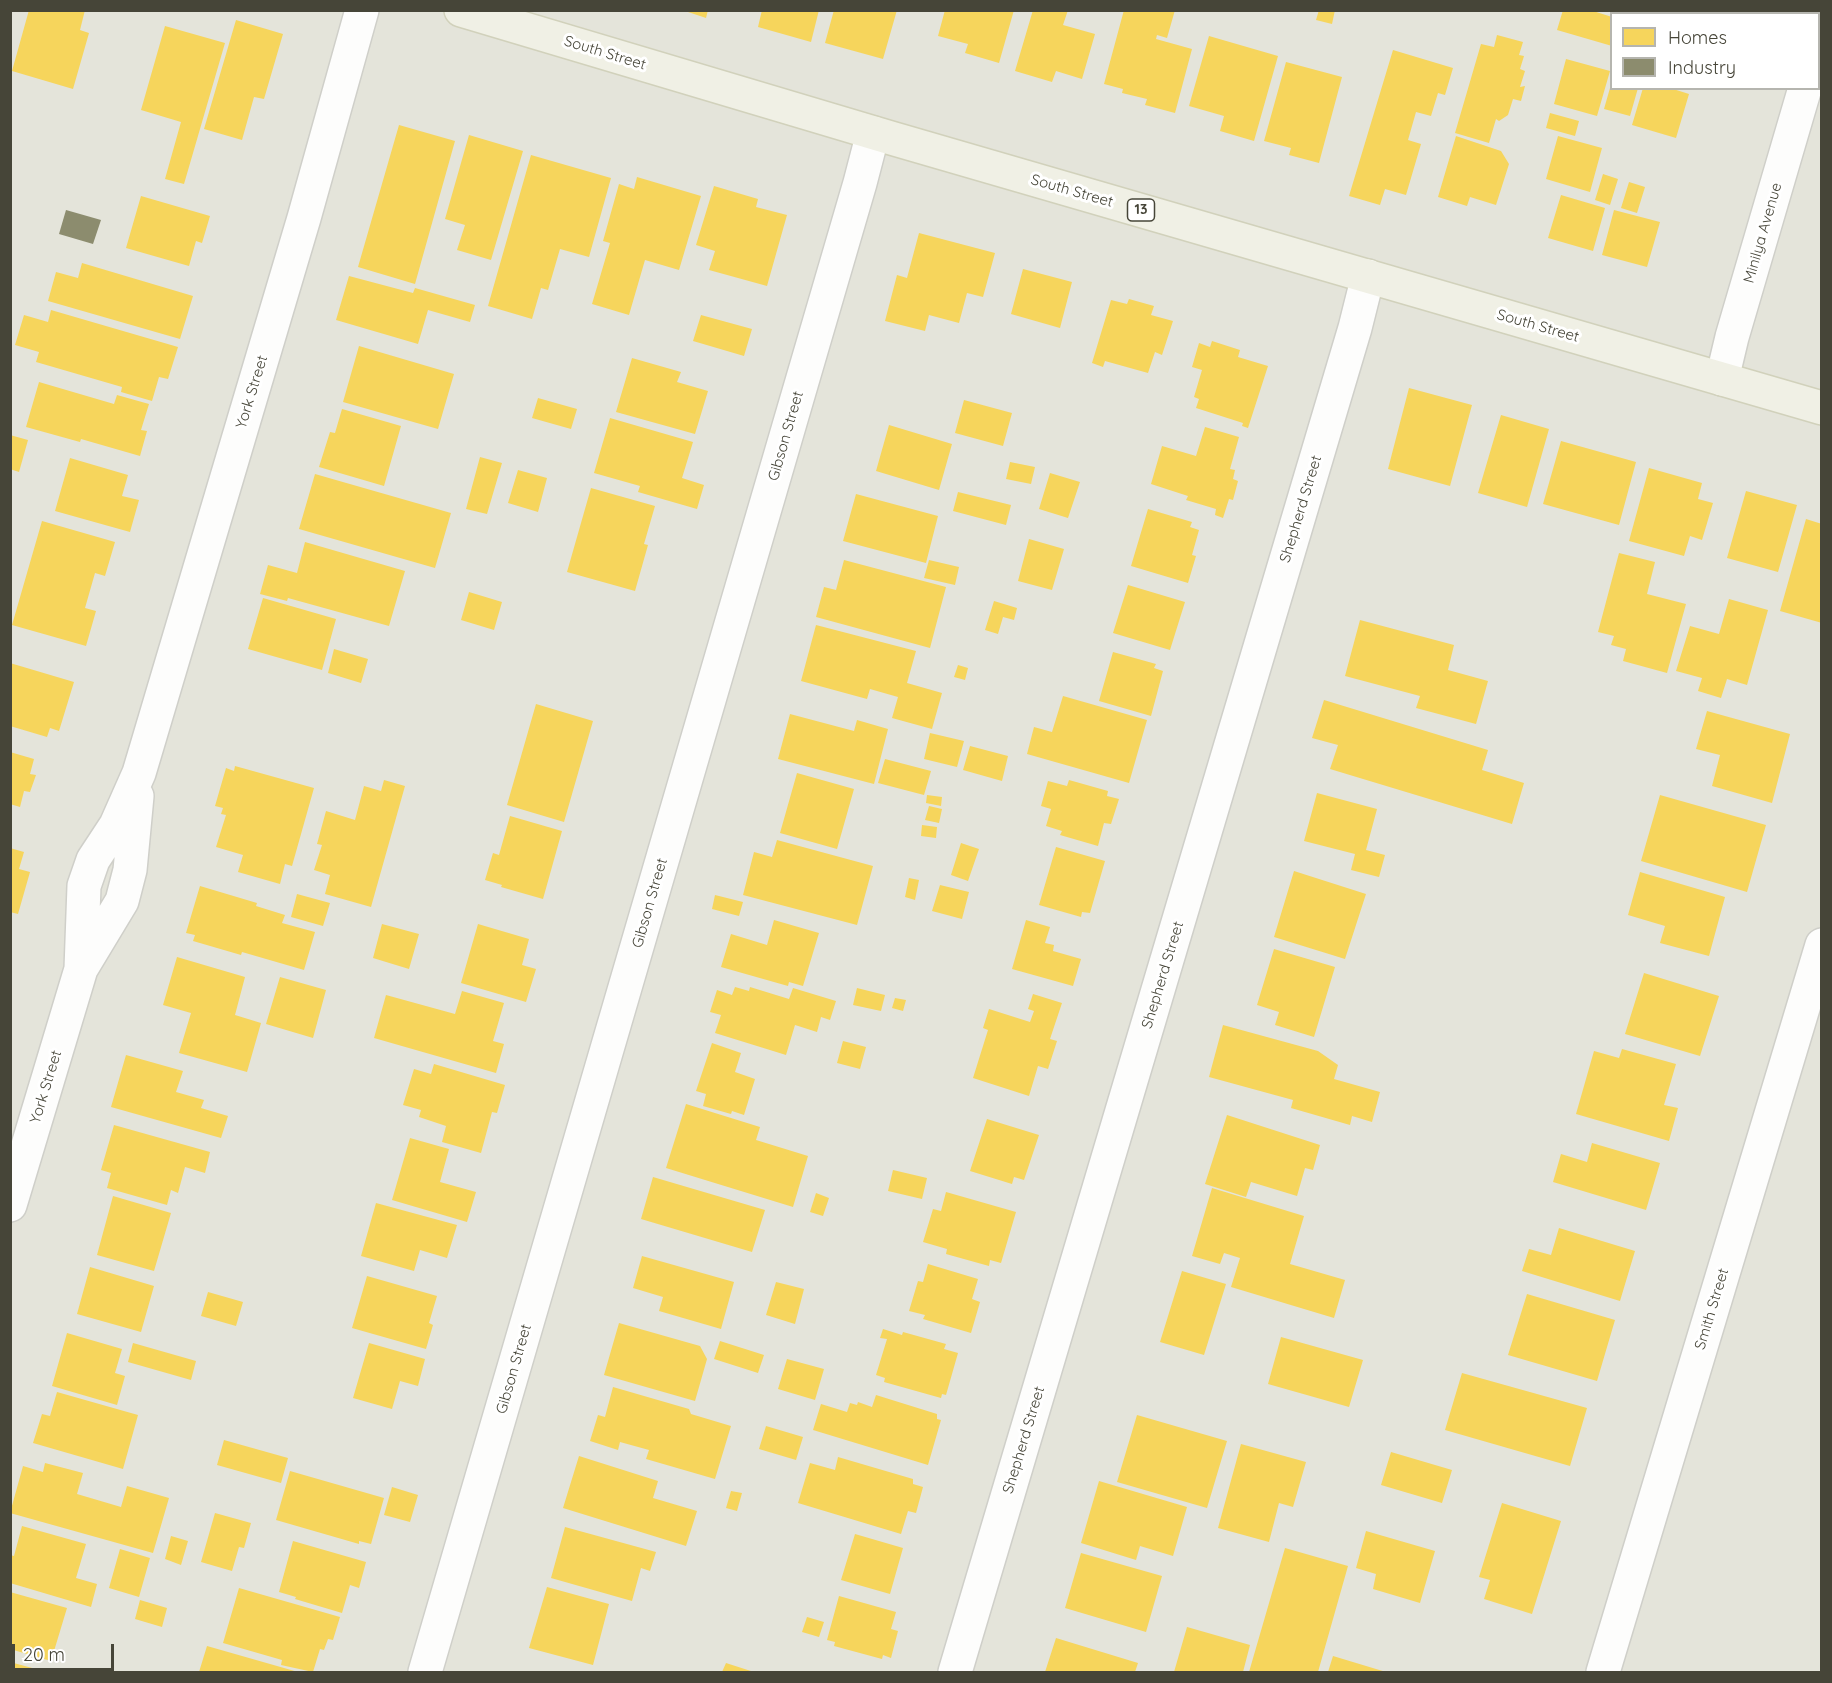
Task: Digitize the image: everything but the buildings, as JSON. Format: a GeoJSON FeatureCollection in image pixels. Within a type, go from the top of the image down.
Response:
{"type":"FeatureCollection","features":[{"type":"Feature","properties":{"kind":"main road","name":"South Street"},"geometry":{"type":"LineString","coordinates":[[461,10],[873,133],[1821,408]]}},
{"type":"Feature","properties":{"kind":"street","name":"York Street"},"geometry":{"type":"LineString","coordinates":[[10,1204],[81,969],[122,901],[130,870],[139,773],[304,218],[362,10]]}},
{"type":"Feature","properties":{"kind":"street","name":"Minilya Avenue"},"geometry":{"type":"LineString","coordinates":[[1722,379],[1804,90]]}},
{"type":"Feature","properties":{"kind":"street","name":"Gibson Street"},"geometry":{"type":"LineString","coordinates":[[425,1672],[873,133]]}},
{"type":"Feature","properties":{"kind":"street","name":"Shepherd Street"},"geometry":{"type":"LineString","coordinates":[[955,1672],[1355,328],[1368,276]]}},
{"type":"Feature","properties":{"kind":"street","name":"Smith Street"},"geometry":{"type":"LineString","coordinates":[[1602,1672],[1821,945]]}},
{"type":"Feature","properties":{"kind":"shaded area"},"geometry":{"type":"Polygon","coordinates":[[[11,11],[1821,11],[1821,1672],[11,1672],[11,11]]]}}]}
